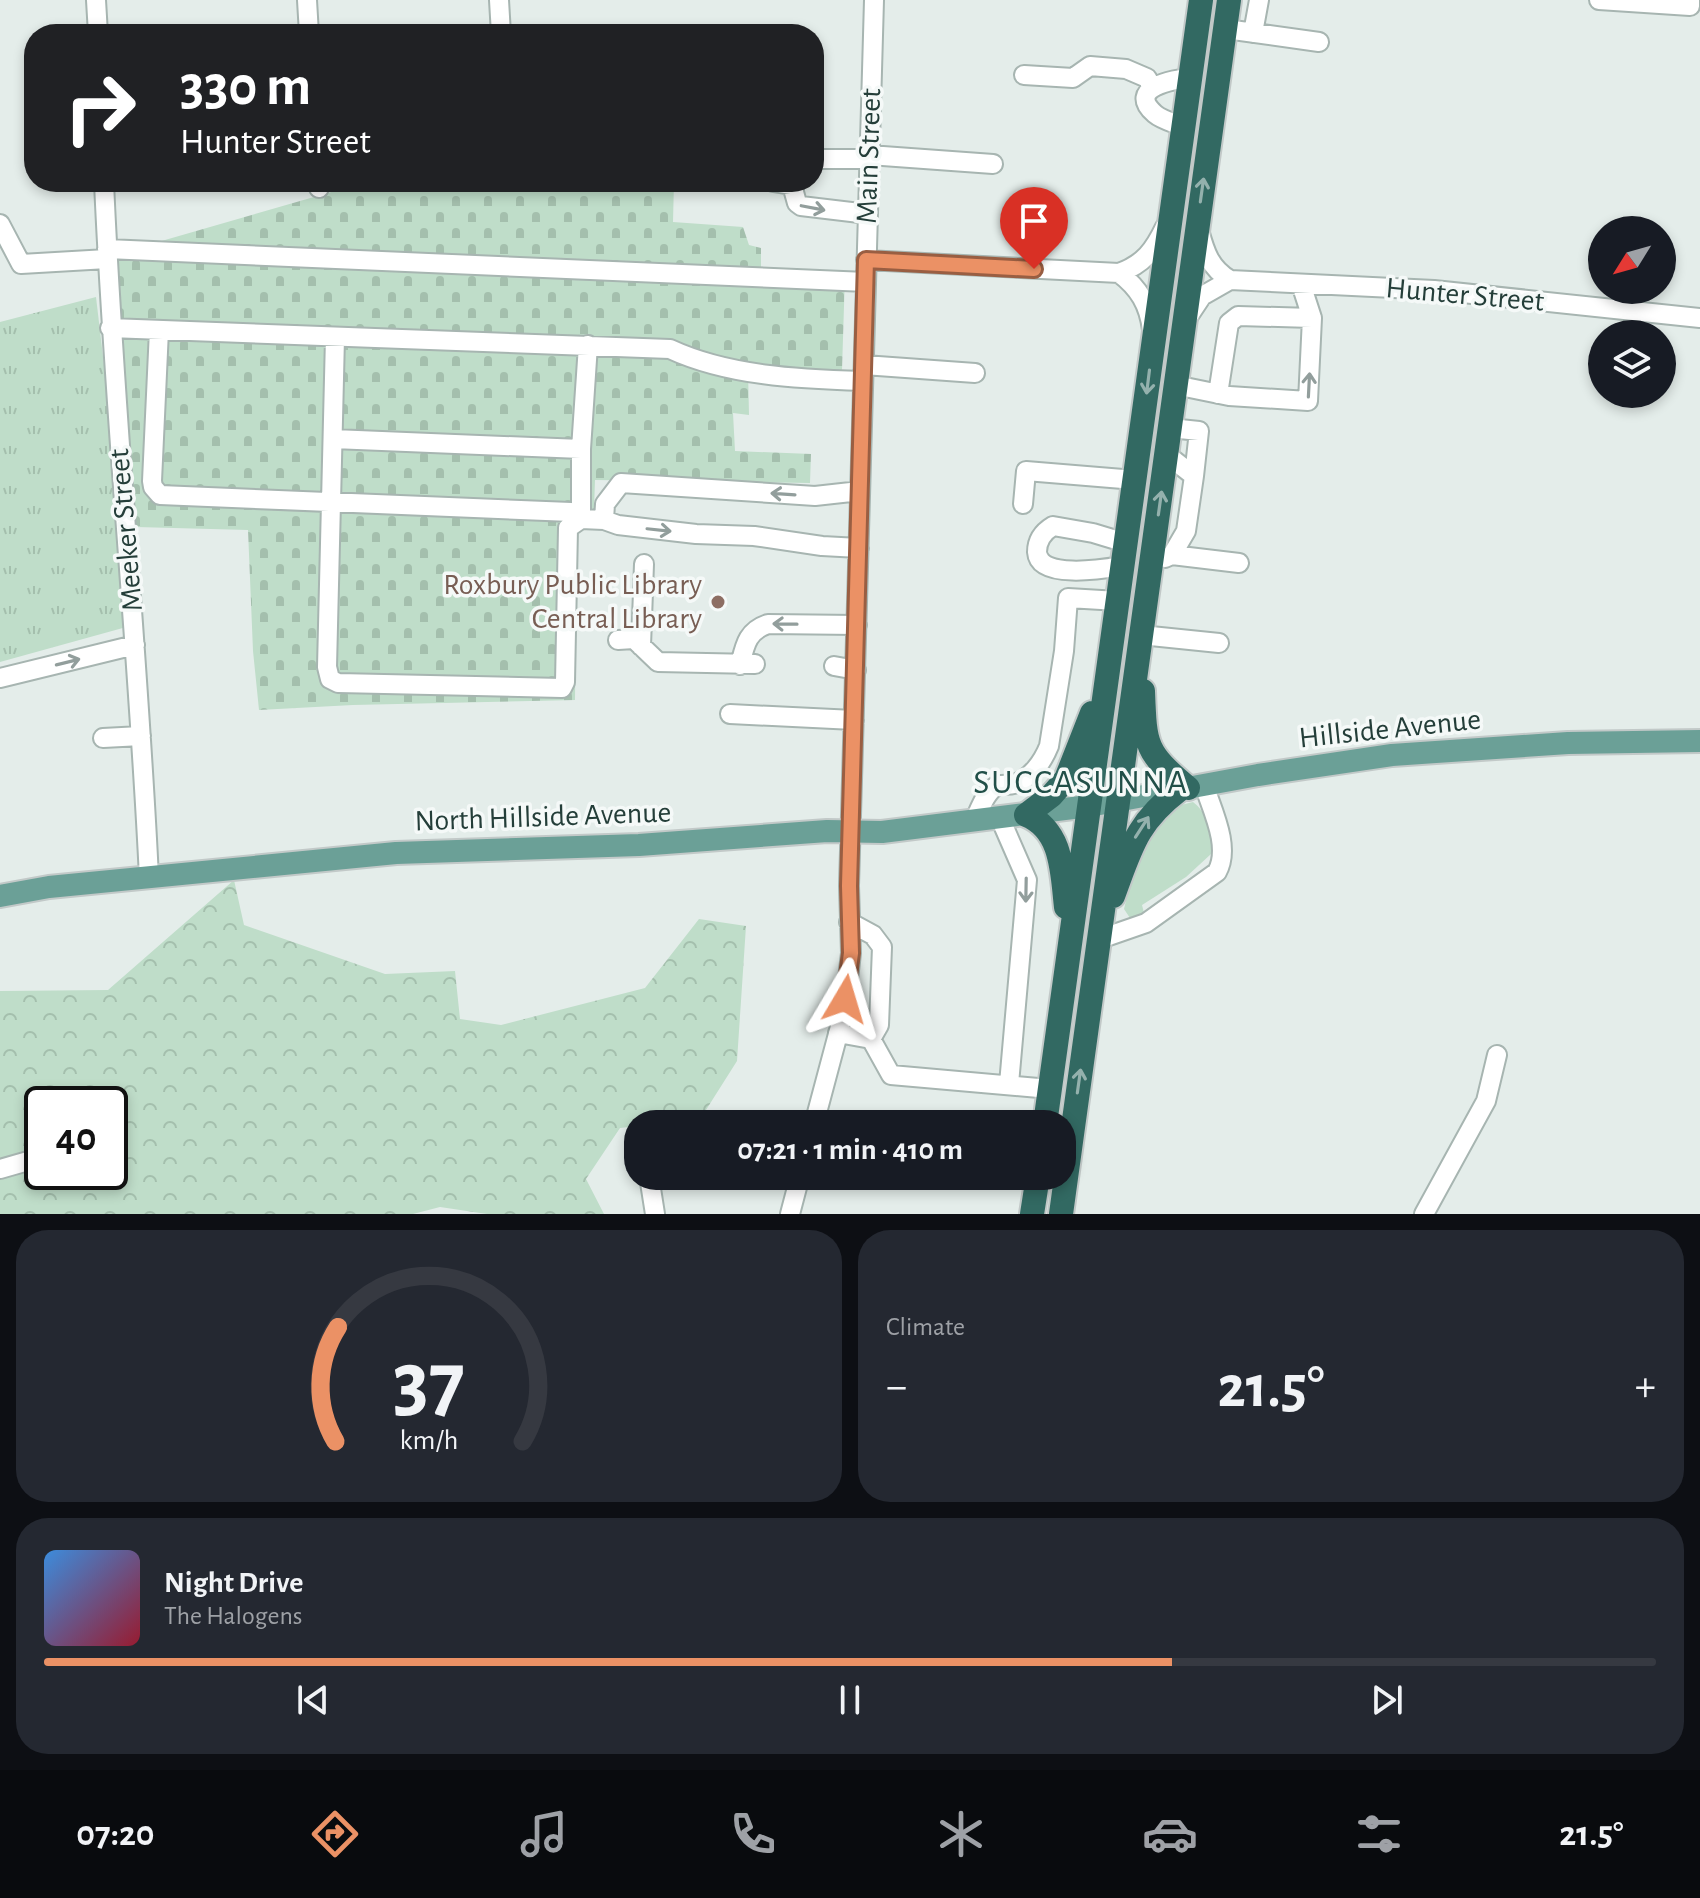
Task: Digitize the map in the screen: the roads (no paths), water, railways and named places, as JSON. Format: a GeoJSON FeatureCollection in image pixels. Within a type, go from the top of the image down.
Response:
{"type":"FeatureCollection","features":[{"type":"Feature","properties":{"kind":"highway"},"geometry":{"type":"LineString","coordinates":[[1061,1214],[1141,638],[1162,559],[1166,454],[1229,0]]}},
{"type":"Feature","properties":{"kind":"highway"},"geometry":{"type":"LineString","coordinates":[[1047,1110],[1184,127],[1195,4]]}},
{"type":"Feature","properties":{"kind":"highway"},"geometry":{"type":"LineString","coordinates":[[1099,932],[1139,830],[1155,810],[1190,787],[1161,766],[1149,745],[1144,716],[1141,638]]}},
{"type":"Feature","properties":{"kind":"highway"},"geometry":{"type":"LineString","coordinates":[[1015,816],[1051,796],[1066,779],[1110,662]]}},
{"type":"Feature","properties":{"kind":"highway"},"geometry":{"type":"LineString","coordinates":[[1015,816],[1042,826],[1058,850],[1070,940]]}},
{"type":"Feature","properties":{"kind":"highway"},"geometry":{"type":"LineString","coordinates":[[1032,1214],[1036,1190]]}},
{"type":"Feature","properties":{"kind":"main road","name":"Hillside Avenue"},"geometry":{"type":"LineString","coordinates":[[1089,806],[1362,759],[1469,748],[1700,741]]}},
{"type":"Feature","properties":{"kind":"main road","name":"North Hillside Avenue"},"geometry":{"type":"LineString","coordinates":[[0,896],[49,887],[396,853],[639,845],[851,831],[882,832],[1089,806]]}},
{"type":"Feature","properties":{"kind":"street"},"geometry":{"type":"LineString","coordinates":[[96,0],[97,24]]}},
{"type":"Feature","properties":{"kind":"street"},"geometry":{"type":"LineString","coordinates":[[307,0],[308,24]]}},
{"type":"Feature","properties":{"kind":"street"},"geometry":{"type":"LineString","coordinates":[[499,0],[500,24]]}},
{"type":"Feature","properties":{"kind":"street","name":"Main Street"},"geometry":{"type":"LineString","coordinates":[[818,1110],[838,1033],[848,979],[874,0]]}},
{"type":"Feature","properties":{"kind":"street"},"geometry":{"type":"LineString","coordinates":[[1253,33],[1259,0]]}},
{"type":"Feature","properties":{"kind":"street"},"geometry":{"type":"LineString","coordinates":[[1599,0],[1690,6],[1690,0]]}},
{"type":"Feature","properties":{"kind":"street"},"geometry":{"type":"LineString","coordinates":[[1226,29],[1319,42]]}},
{"type":"Feature","properties":{"kind":"street"},"geometry":{"type":"LineString","coordinates":[[1024,75],[1073,78],[1090,66],[1126,69],[1147,78],[1152,87]]}},
{"type":"Feature","properties":{"kind":"street"},"geometry":{"type":"LineString","coordinates":[[1184,127],[1153,112],[1147,99],[1152,87],[1174,79],[1190,78]]}},
{"type":"Feature","properties":{"kind":"street"},"geometry":{"type":"LineString","coordinates":[[824,159],[869,157],[993,164]]}},
{"type":"Feature","properties":{"kind":"street","name":"Meeker Street"},"geometry":{"type":"LineString","coordinates":[[104,192],[110,328],[135,645],[149,878]]}},
{"type":"Feature","properties":{"kind":"street"},"geometry":{"type":"LineString","coordinates":[[794,192],[801,206],[868,214]]}},
{"type":"Feature","properties":{"kind":"street"},"geometry":{"type":"LineString","coordinates":[[866,260],[1119,273],[1135,267],[1149,256],[1171,215]]}},
{"type":"Feature","properties":{"kind":"street"},"geometry":{"type":"LineString","coordinates":[[0,224],[21,264],[107,254],[866,282]]}},
{"type":"Feature","properties":{"kind":"street"},"geometry":{"type":"LineString","coordinates":[[1184,324],[1202,296],[1230,280],[1219,273],[1209,260],[1197,224]]}},
{"type":"Feature","properties":{"kind":"street"},"geometry":{"type":"LineString","coordinates":[[1119,273],[1139,291],[1150,318],[1153,340]]}},
{"type":"Feature","properties":{"kind":"street","name":"Hunter Street"},"geometry":{"type":"LineString","coordinates":[[1230,280],[1434,290],[1700,318]]}},
{"type":"Feature","properties":{"kind":"street"},"geometry":{"type":"LineString","coordinates":[[1175,385],[1218,394],[1308,401],[1312,318],[1301,284]]}},
{"type":"Feature","properties":{"kind":"street"},"geometry":{"type":"LineString","coordinates":[[1218,394],[1229,323],[1238,316],[1312,318]]}},
{"type":"Feature","properties":{"kind":"street"},"geometry":{"type":"LineString","coordinates":[[110,328],[670,349],[706,363],[809,380],[863,373],[975,373]]}},
{"type":"Feature","properties":{"kind":"street"},"geometry":{"type":"LineString","coordinates":[[159,330],[152,481],[156,492],[166,496],[571,512],[581,519],[604,520],[633,527],[859,548]]}},
{"type":"Feature","properties":{"kind":"street"},"geometry":{"type":"LineString","coordinates":[[335,337],[327,667],[330,679],[338,683],[562,688],[565,682],[568,528],[581,519]]}},
{"type":"Feature","properties":{"kind":"street"},"geometry":{"type":"LineString","coordinates":[[581,519],[581,449],[588,345]]}},
{"type":"Feature","properties":{"kind":"street"},"geometry":{"type":"LineString","coordinates":[[1162,559],[1186,531],[1199,431],[1170,428]]}},
{"type":"Feature","properties":{"kind":"street"},"geometry":{"type":"LineString","coordinates":[[333,439],[581,449]]}},
{"type":"Feature","properties":{"kind":"street"},"geometry":{"type":"LineString","coordinates":[[1166,454],[1194,476]]}},
{"type":"Feature","properties":{"kind":"street"},"geometry":{"type":"LineString","coordinates":[[1023,504],[1026,471],[1135,480]]}},
{"type":"Feature","properties":{"kind":"street"},"geometry":{"type":"LineString","coordinates":[[604,520],[605,504],[621,483],[815,496],[860,491]]}},
{"type":"Feature","properties":{"kind":"street"},"geometry":{"type":"LineString","coordinates":[[1162,559],[1239,563]]}},
{"type":"Feature","properties":{"kind":"street"},"geometry":{"type":"LineString","coordinates":[[641,646],[644,564]]}},
{"type":"Feature","properties":{"kind":"street"},"geometry":{"type":"LineString","coordinates":[[974,821],[997,785],[1015,784],[1036,768],[1049,746],[1064,651],[1068,598],[1118,601]]}},
{"type":"Feature","properties":{"kind":"street"},"geometry":{"type":"LineString","coordinates":[[618,640],[634,639],[658,662],[747,664],[747,638],[759,627],[768,624],[857,625]]}},
{"type":"Feature","properties":{"kind":"street"},"geometry":{"type":"LineString","coordinates":[[1141,638],[1219,643]]}},
{"type":"Feature","properties":{"kind":"street"},"geometry":{"type":"LineString","coordinates":[[0,678],[135,645]]}},
{"type":"Feature","properties":{"kind":"street"},"geometry":{"type":"LineString","coordinates":[[834,666],[856,670]]}},
{"type":"Feature","properties":{"kind":"street"},"geometry":{"type":"LineString","coordinates":[[730,714],[854,720]]}},
{"type":"Feature","properties":{"kind":"street"},"geometry":{"type":"LineString","coordinates":[[103,738],[141,736]]}},
{"type":"Feature","properties":{"kind":"street"},"geometry":{"type":"LineString","coordinates":[[1009,1084],[1027,880],[1015,816],[1015,784]]}},
{"type":"Feature","properties":{"kind":"street"},"geometry":{"type":"LineString","coordinates":[[1099,932],[1146,923],[1217,872],[1223,857],[1222,849],[1190,787]]}},
{"type":"Feature","properties":{"kind":"street"},"geometry":{"type":"LineString","coordinates":[[849,922],[873,935],[882,947],[879,1025],[871,1039]]}},
{"type":"Feature","properties":{"kind":"street"},"geometry":{"type":"LineString","coordinates":[[838,1033],[871,1039]]}},
{"type":"Feature","properties":{"kind":"street"},"geometry":{"type":"LineString","coordinates":[[871,1039],[891,1075],[1050,1089]]}},
{"type":"Feature","properties":{"kind":"street"},"geometry":{"type":"LineString","coordinates":[[1424,1214],[1486,1101],[1497,1055]]}},
{"type":"Feature","properties":{"kind":"street"},"geometry":{"type":"LineString","coordinates":[[0,1169],[24,1162]]}},
{"type":"Feature","properties":{"kind":"street"},"geometry":{"type":"LineString","coordinates":[[651,1190],[655,1214]]}},
{"type":"Feature","properties":{"kind":"street"},"geometry":{"type":"LineString","coordinates":[[790,1214],[796,1190]]}},
{"type":"Feature","properties":{"kind":"place","name":"Roxbury Public Library Central Library"},"geometry":{"type":"Point","coordinates":[718,602]}},
{"type":"Feature","properties":{"kind":"district","name":"SUCCASUNNA"},"geometry":{"type":"Point","coordinates":[1081,783]}}]}
